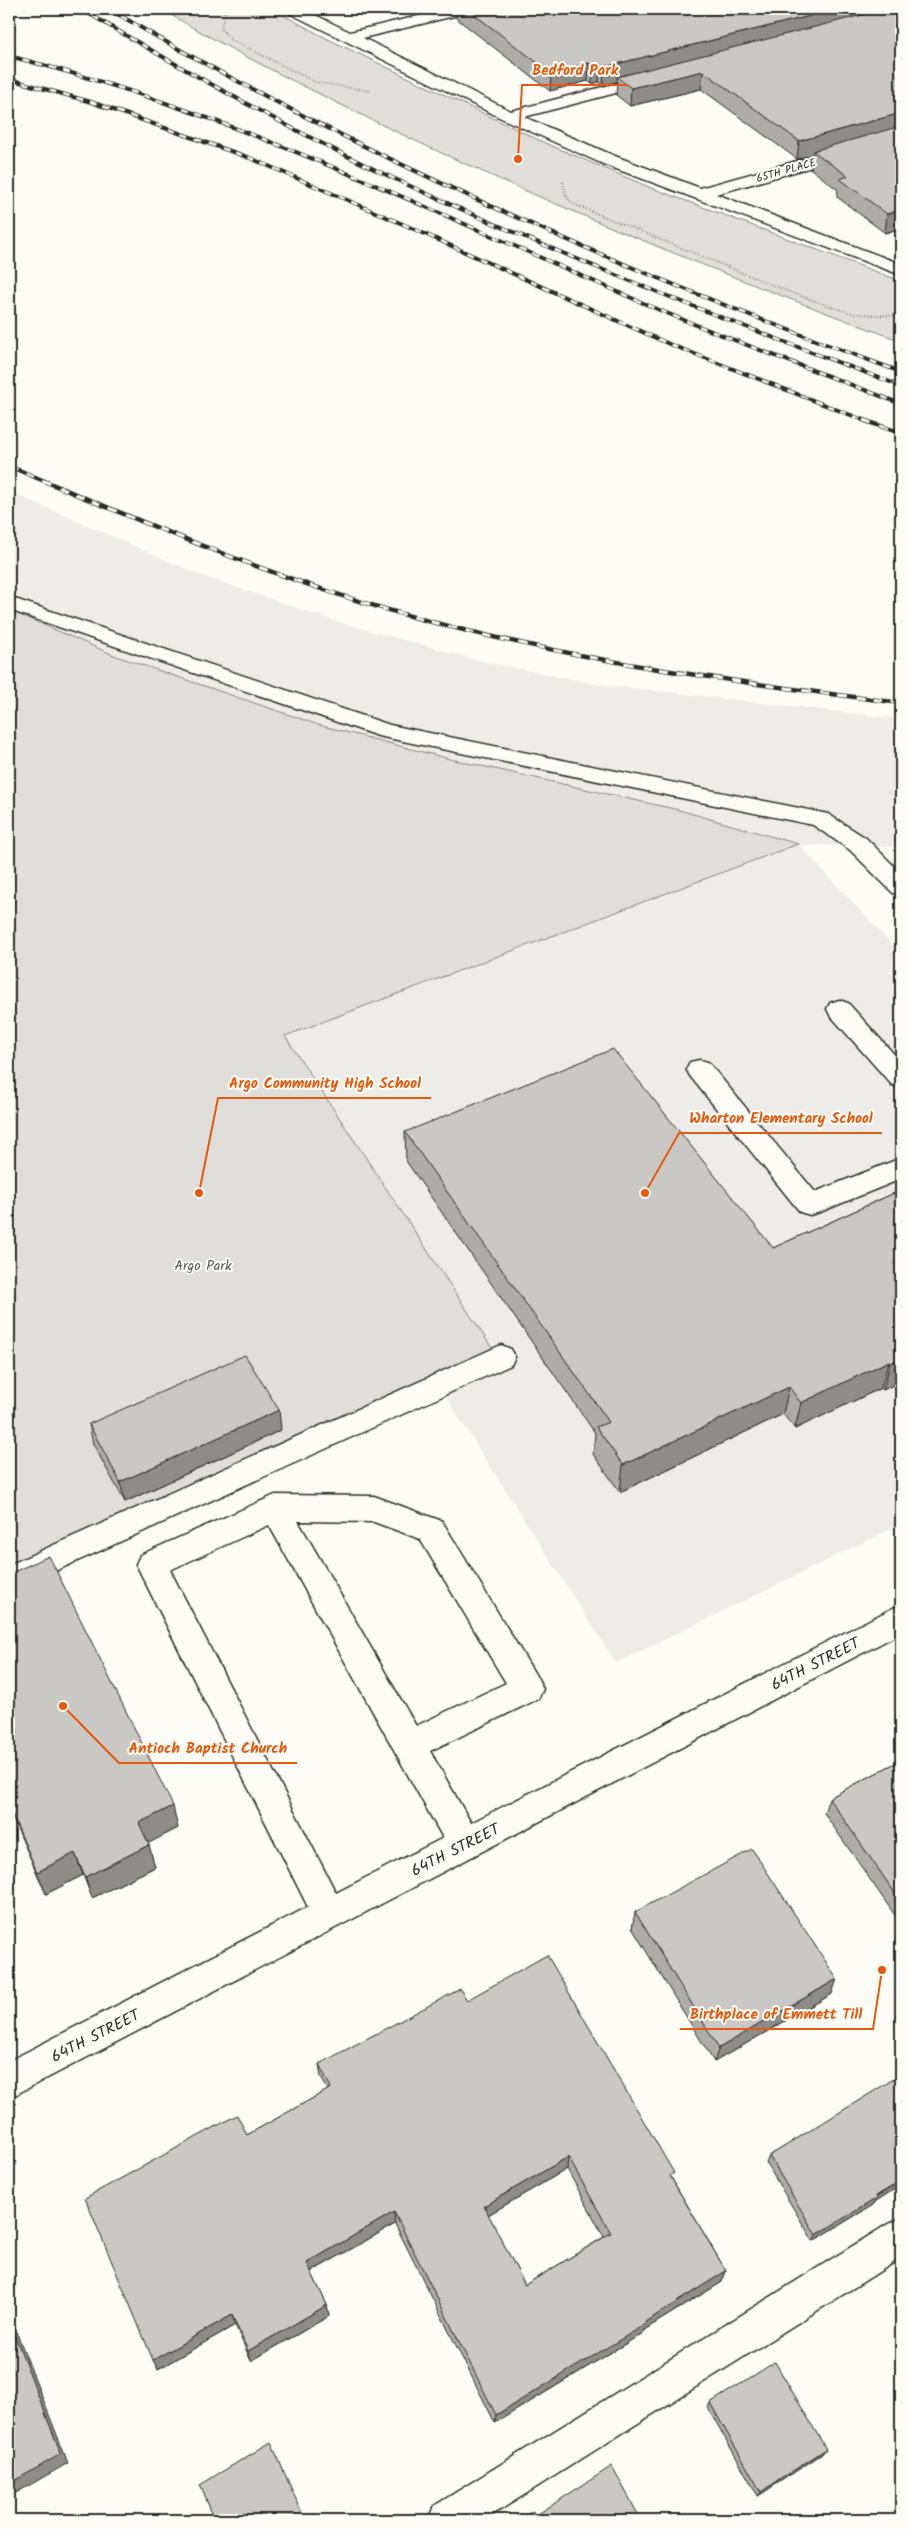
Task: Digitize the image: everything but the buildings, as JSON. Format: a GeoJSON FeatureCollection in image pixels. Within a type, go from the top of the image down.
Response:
{"type":"FeatureCollection","features":[{"type":"Feature","properties":{"kind":"street"},"geometry":{"type":"LineString","coordinates":[[292,9],[508,116],[609,160],[901,270]]}},
{"type":"Feature","properties":{"kind":"street"},"geometry":{"type":"LineString","coordinates":[[348,37],[466,9]]}},
{"type":"Feature","properties":{"kind":"street"},"geometry":{"type":"LineString","coordinates":[[508,116],[671,74]]}},
{"type":"Feature","properties":{"kind":"street","name":"65TH PLACE"},"geometry":{"type":"LineString","coordinates":[[699,194],[901,137]]}},
{"type":"Feature","properties":{"kind":"street"},"geometry":{"type":"LineString","coordinates":[[9,603],[386,731],[820,819],[858,844],[901,887]]}},
{"type":"Feature","properties":{"kind":"street"},"geometry":{"type":"LineString","coordinates":[[839,1009],[901,1078]]}},
{"type":"Feature","properties":{"kind":"street"},"geometry":{"type":"LineString","coordinates":[[699,1069],[810,1205],[901,1168]]}},
{"type":"Feature","properties":{"kind":"street"},"geometry":{"type":"LineString","coordinates":[[9,1579],[502,1357]]}},
{"type":"Feature","properties":{"kind":"street"},"geometry":{"type":"LineString","coordinates":[[329,1914],[151,1564],[275,1508],[374,1509],[432,1530],[527,1689],[409,1746]]}},
{"type":"Feature","properties":{"kind":"street"},"geometry":{"type":"LineString","coordinates":[[275,1508],[465,1844]]}},
{"type":"Feature","properties":{"kind":"street","name":"64TH STREET"},"geometry":{"type":"LineString","coordinates":[[9,2080],[901,1618]]}},
{"type":"Feature","properties":{"kind":"street"},"geometry":{"type":"LineString","coordinates":[[448,2520],[901,2237]]}},
{"type":"Feature","properties":{"kind":"shaded area"},"geometry":{"type":"Polygon","coordinates":[[[9,491],[200,575],[338,622],[485,662],[596,684],[901,719],[901,847],[799,845],[901,954],[901,1524],[616,1663],[433,1377],[9,1565],[9,491]]]}},
{"type":"Feature","properties":{"kind":"green space"},"geometry":{"type":"Polygon","coordinates":[[[161,9],[272,9],[328,39],[545,143],[649,187],[901,281],[901,341],[637,238],[442,153],[296,82],[161,9]]]}},
{"type":"Feature","properties":{"kind":"green space","name":"Argo Park"},"geometry":{"type":"Polygon","coordinates":[[[9,610],[116,656],[319,725],[450,759],[679,810],[798,844],[285,1036],[494,1351],[9,1565],[9,610]]]}},
{"type":"Feature","properties":{"kind":"railway"},"geometry":{"type":"LineString","coordinates":[[81,9],[266,114],[380,172],[508,230],[638,284],[901,386]]}},
{"type":"Feature","properties":{"kind":"railway"},"geometry":{"type":"LineString","coordinates":[[109,9],[299,114],[496,208],[597,253],[698,294],[901,372]]}},
{"type":"Feature","properties":{"kind":"railway"},"geometry":{"type":"LineString","coordinates":[[9,56],[92,79],[254,135],[413,201],[681,319],[901,404]]}},
{"type":"Feature","properties":{"kind":"railway"},"geometry":{"type":"LineString","coordinates":[[9,79],[91,102],[250,158],[405,225],[669,344],[866,421]]}},
{"type":"Feature","properties":{"kind":"railway"},"geometry":{"type":"LineString","coordinates":[[863,420],[901,433]]}},
{"type":"Feature","properties":{"kind":"railway"},"geometry":{"type":"LineString","coordinates":[[9,466],[255,566],[406,615],[528,645],[590,657],[714,678],[901,703]]}},
{"type":"Feature","properties":{"kind":"place","name":"Bedford Park"},"geometry":{"type":"Point","coordinates":[518,159]}},
{"type":"Feature","properties":{"kind":"place","name":"Argo Community High School"},"geometry":{"type":"Point","coordinates":[199,1193]}},
{"type":"Feature","properties":{"kind":"place","name":"Wharton Elementary School"},"geometry":{"type":"Point","coordinates":[645,1193]}},
{"type":"Feature","properties":{"kind":"place","name":"Antioch Baptist Church"},"geometry":{"type":"Point","coordinates":[63,1706]}},
{"type":"Feature","properties":{"kind":"place","name":"Birthplace of Emmett Till"},"geometry":{"type":"Point","coordinates":[882,1970]}}]}
